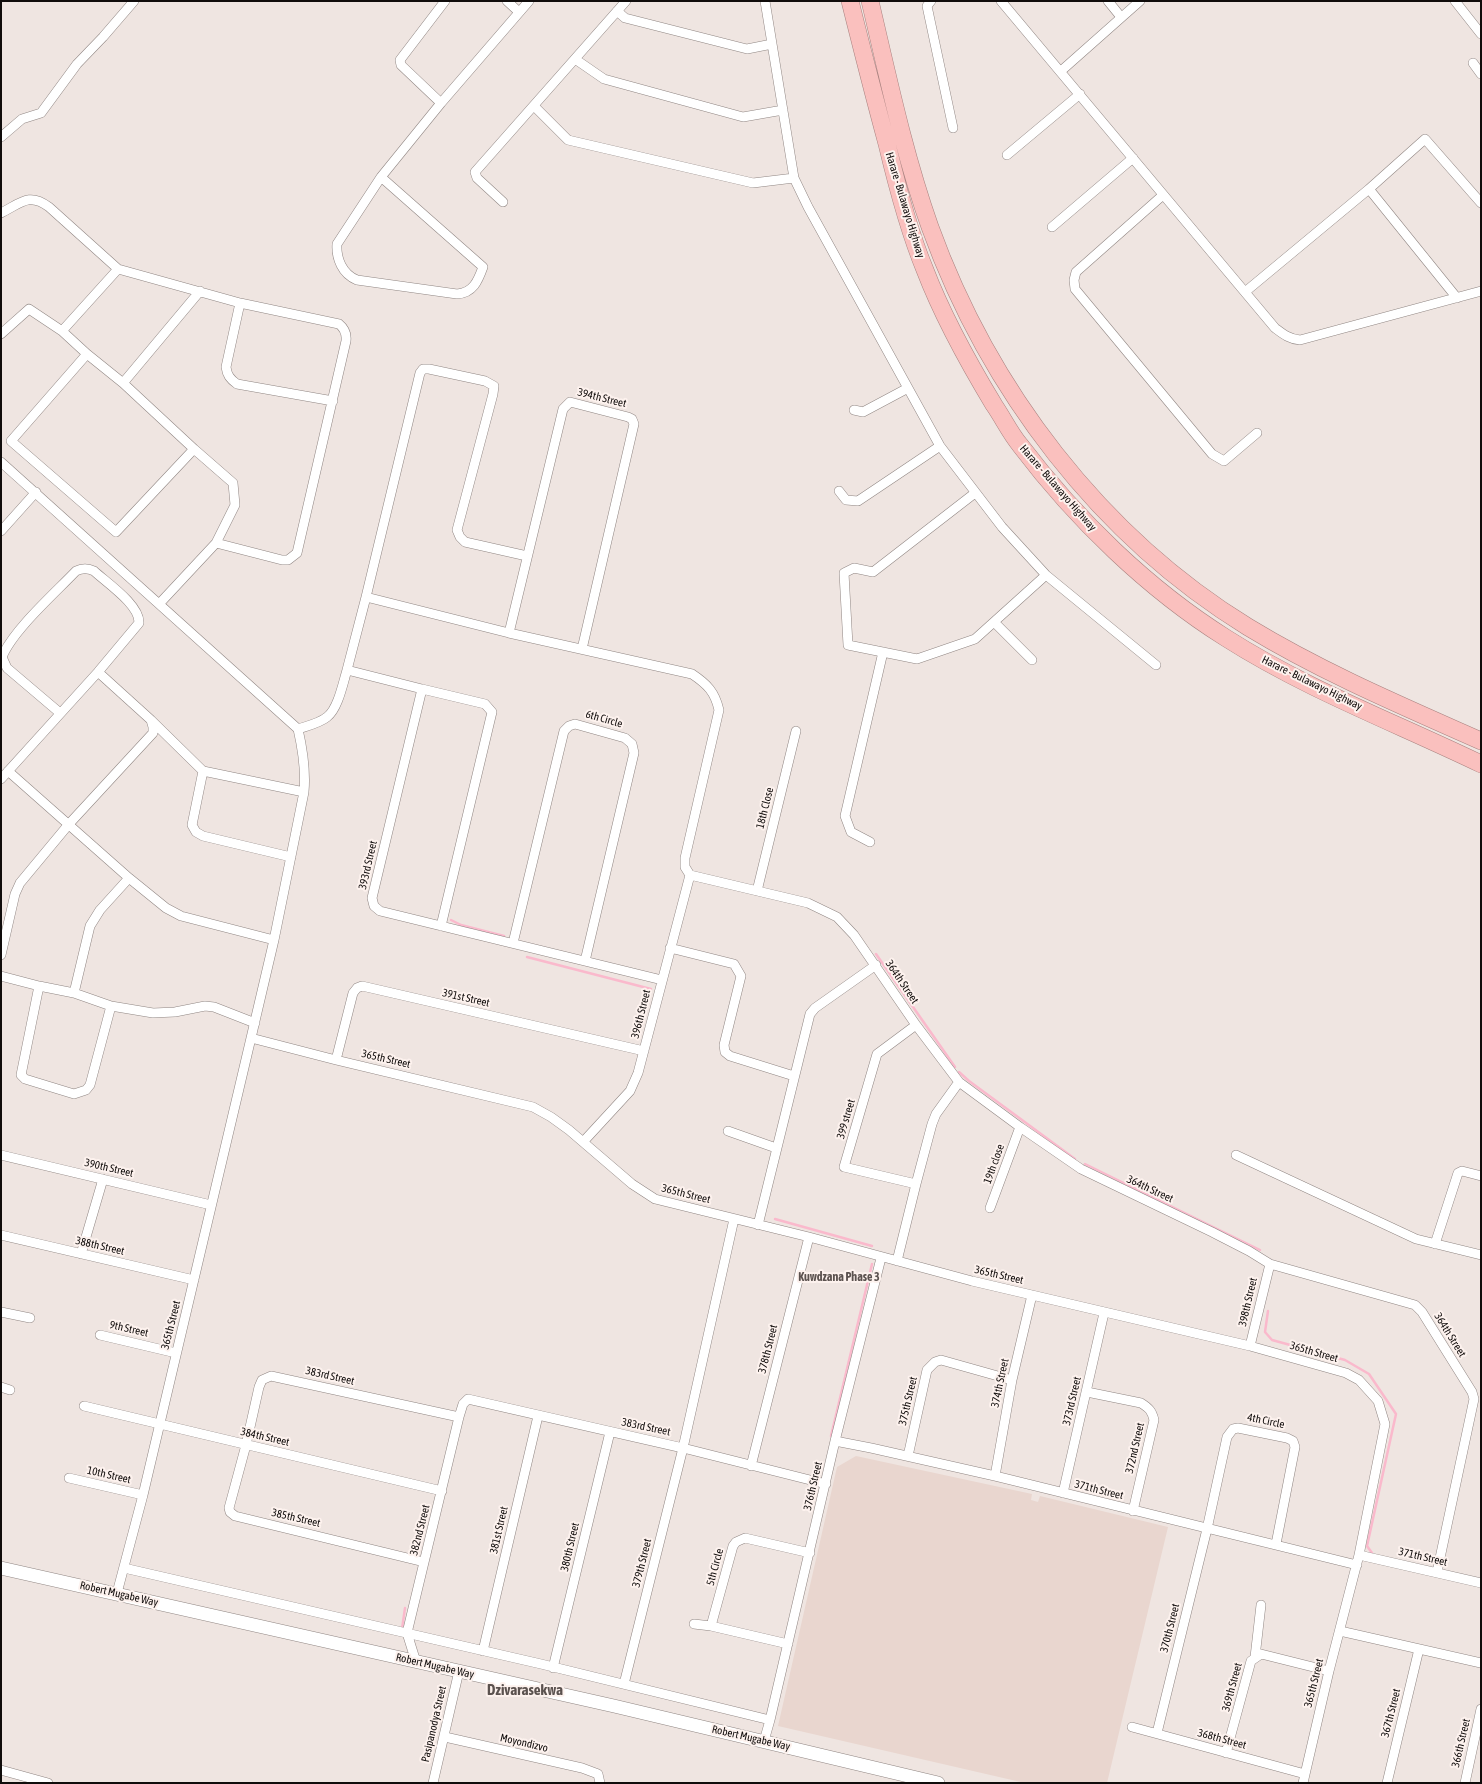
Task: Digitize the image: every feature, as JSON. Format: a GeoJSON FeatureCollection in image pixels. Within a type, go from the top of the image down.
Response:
{"type":"FeatureCollection","features":[{"type":"Feature","properties":{"kind":"highway","name":"Harare - Bulawayo Highway"},"geometry":{"type":"LineString","coordinates":[[850,1],[900,192],[924,270],[975,373],[1018,444],[1037,467],[1070,504],[1144,578],[1181,607],[1225,637],[1288,674],[1481,764]]}},
{"type":"Feature","properties":{"kind":"highway","name":"Harare - Bulawayo Highway"},"geometry":{"type":"LineString","coordinates":[[870,1],[906,151],[928,220],[944,263],[978,336],[1003,379],[1055,454],[1085,489],[1124,529],[1160,562],[1218,607],[1290,651],[1342,678],[1481,741]]}},
{"type":"Feature","properties":{"kind":"street"},"geometry":{"type":"LineString","coordinates":[[1,137],[22,119],[41,113],[77,64],[134,1]]}},
{"type":"Feature","properties":{"kind":"street"},"geometry":{"type":"LineString","coordinates":[[441,103],[400,63],[402,55],[445,1]]}},
{"type":"Feature","properties":{"kind":"street"},"geometry":{"type":"LineString","coordinates":[[507,1],[519,12]]}},
{"type":"Feature","properties":{"kind":"street"},"geometry":{"type":"LineString","coordinates":[[381,177],[483,267],[477,284],[467,292],[456,294],[356,280],[346,273],[338,260],[336,252],[337,244],[381,177],[441,103],[529,1]]}},
{"type":"Feature","properties":{"kind":"street"},"geometry":{"type":"LineString","coordinates":[[503,202],[477,178],[475,172],[626,1]]}},
{"type":"Feature","properties":{"kind":"street"},"geometry":{"type":"LineString","coordinates":[[766,1],[794,178],[808,207],[940,446],[1002,528],[1046,575],[1156,665]]}},
{"type":"Feature","properties":{"kind":"street"},"geometry":{"type":"LineString","coordinates":[[931,1],[928,6],[952,128]]}},
{"type":"Feature","properties":{"kind":"street"},"geometry":{"type":"LineString","coordinates":[[1001,1],[1275,328],[1292,339],[1300,340],[1481,291]]}},
{"type":"Feature","properties":{"kind":"street"},"geometry":{"type":"LineString","coordinates":[[1108,1],[1121,17]]}},
{"type":"Feature","properties":{"kind":"street"},"geometry":{"type":"LineString","coordinates":[[1061,71],[1140,1]]}},
{"type":"Feature","properties":{"kind":"street"},"geometry":{"type":"LineString","coordinates":[[1455,1],[1481,34]]}},
{"type":"Feature","properties":{"kind":"street"},"geometry":{"type":"LineString","coordinates":[[617,11],[625,18],[747,49],[772,44]]}},
{"type":"Feature","properties":{"kind":"street"},"geometry":{"type":"LineString","coordinates":[[575,59],[604,79],[743,117],[783,110]]}},
{"type":"Feature","properties":{"kind":"street"},"geometry":{"type":"LineString","coordinates":[[1473,63],[1481,74]]}},
{"type":"Feature","properties":{"kind":"street"},"geometry":{"type":"LineString","coordinates":[[1007,155],[1080,94]]}},
{"type":"Feature","properties":{"kind":"street"},"geometry":{"type":"LineString","coordinates":[[534,106],[568,140],[754,183],[794,178]]}},
{"type":"Feature","properties":{"kind":"street"},"geometry":{"type":"LineString","coordinates":[[1245,292],[1369,189],[1425,139],[1481,202]]}},
{"type":"Feature","properties":{"kind":"street"},"geometry":{"type":"LineString","coordinates":[[1052,227],[1133,158]]}},
{"type":"Feature","properties":{"kind":"street"},"geometry":{"type":"LineString","coordinates":[[1369,189],[1457,298]]}},
{"type":"Feature","properties":{"kind":"street"},"geometry":{"type":"LineString","coordinates":[[1163,195],[1076,272],[1074,280],[1075,289],[1212,454],[1224,461],[1257,433]]}},
{"type":"Feature","properties":{"kind":"street"},"geometry":{"type":"LineString","coordinates":[[1,212],[30,199],[41,201],[118,270],[240,303],[339,324],[343,327],[346,332],[346,341],[297,553],[288,560],[282,560],[216,543]]}},
{"type":"Feature","properties":{"kind":"street"},"geometry":{"type":"LineString","coordinates":[[62,331],[118,270]]}},
{"type":"Feature","properties":{"kind":"street"},"geometry":{"type":"LineString","coordinates":[[123,383],[200,291]]}},
{"type":"Feature","properties":{"kind":"street"},"geometry":{"type":"LineString","coordinates":[[240,303],[226,367],[227,374],[231,380],[237,384],[333,401]]}},
{"type":"Feature","properties":{"kind":"street"},"geometry":{"type":"LineString","coordinates":[[1,334],[29,309],[62,331],[87,354],[123,383],[233,483],[235,505],[216,543],[160,604]]}},
{"type":"Feature","properties":{"kind":"street"},"geometry":{"type":"LineString","coordinates":[[87,354],[11,441],[116,532],[194,449]]}},
{"type":"Feature","properties":{"kind":"street"},"geometry":{"type":"LineString","coordinates":[[1,462],[298,730],[324,719],[331,713],[335,705],[347,670],[420,373],[423,369],[485,381],[494,386],[457,530],[460,537],[465,542],[527,556]]}},
{"type":"Feature","properties":{"kind":"street"},"geometry":{"type":"LineString","coordinates":[[854,410],[863,412],[908,388]]}},
{"type":"Feature","properties":{"kind":"street","name":"394th Street"},"geometry":{"type":"LineString","coordinates":[[509,633],[563,409],[566,404],[570,402],[632,419],[634,424],[582,649]]}},
{"type":"Feature","properties":{"kind":"street"},"geometry":{"type":"LineString","coordinates":[[839,491],[846,500],[858,501],[940,446]]}},
{"type":"Feature","properties":{"kind":"street"},"geometry":{"type":"LineString","coordinates":[[1,531],[36,492]]}},
{"type":"Feature","properties":{"kind":"street"},"geometry":{"type":"LineString","coordinates":[[976,493],[873,572],[854,568],[844,573],[848,645],[917,659],[975,639],[1046,575]]}},
{"type":"Feature","properties":{"kind":"street"},"geometry":{"type":"LineString","coordinates":[[1,779],[98,672],[139,623],[139,618],[133,606],[94,571],[82,569],[76,571],[22,628],[6,648],[2,657],[7,668],[60,713]]}},
{"type":"Feature","properties":{"kind":"street"},"geometry":{"type":"LineString","coordinates":[[366,597],[509,633],[692,674],[706,683],[715,695],[719,710],[685,858],[686,867],[690,875]]}},
{"type":"Feature","properties":{"kind":"street"},"geometry":{"type":"LineString","coordinates":[[994,622],[1032,660]]}},
{"type":"Feature","properties":{"kind":"street"},"geometry":{"type":"LineString","coordinates":[[870,842],[851,832],[845,816],[883,652]]}},
{"type":"Feature","properties":{"kind":"street"},"geometry":{"type":"LineString","coordinates":[[347,670],[485,704],[492,712],[441,926]]}},
{"type":"Feature","properties":{"kind":"street"},"geometry":{"type":"LineString","coordinates":[[98,672],[151,720],[203,771],[304,792]]}},
{"type":"Feature","properties":{"kind":"street","name":"393rd Street"},"geometry":{"type":"LineString","coordinates":[[422,689],[372,898],[374,906],[380,911],[662,980]]}},
{"type":"Feature","properties":{"kind":"street"},"geometry":{"type":"LineString","coordinates":[[1,955],[15,894],[20,883],[69,824],[153,733],[154,727],[151,720]]}},
{"type":"Feature","properties":{"kind":"street","name":"6th Circle"},"geometry":{"type":"LineString","coordinates":[[513,943],[564,731],[569,726],[575,724],[625,738],[632,744],[634,753],[585,961]]}},
{"type":"Feature","properties":{"kind":"street","name":"365th Street"},"geometry":{"type":"LineString","coordinates":[[117,1593],[143,1495],[274,940],[304,792],[305,776],[303,754],[298,730]]}},
{"type":"Feature","properties":{"kind":"street","name":"18th Close"},"geometry":{"type":"LineString","coordinates":[[757,891],[796,731]]}},
{"type":"Feature","properties":{"kind":"street"},"geometry":{"type":"LineString","coordinates":[[8,771],[129,878],[166,908],[181,916],[274,940]]}},
{"type":"Feature","properties":{"kind":"street"},"geometry":{"type":"LineString","coordinates":[[203,771],[192,824],[196,832],[203,836],[291,857]]}},
{"type":"Feature","properties":{"kind":"street","name":"364th Street"},"geometry":{"type":"LineString","coordinates":[[690,875],[808,903],[837,916],[876,965],[916,1025],[959,1082],[1020,1128],[1087,1172],[1224,1238],[1270,1264],[1414,1305],[1422,1312],[1472,1392],[1474,1399],[1474,1406],[1437,1572]]}},
{"type":"Feature","properties":{"kind":"street","name":"396th Street"},"geometry":{"type":"LineString","coordinates":[[583,1142],[630,1091],[638,1073],[690,875]]}},
{"type":"Feature","properties":{"kind":"street"},"geometry":{"type":"LineString","coordinates":[[74,992],[90,926],[100,910],[129,878]]}},
{"type":"Feature","properties":{"kind":"street"},"geometry":{"type":"LineString","coordinates":[[670,948],[734,964],[740,976],[724,1045],[725,1052],[730,1056],[794,1076]]}},
{"type":"Feature","properties":{"kind":"street"},"geometry":{"type":"LineString","coordinates":[[758,1225],[794,1076],[812,1011],[876,965]]}},
{"type":"Feature","properties":{"kind":"street"},"geometry":{"type":"LineString","coordinates":[[1,976],[39,986],[74,992],[111,1006],[153,1013],[175,1012],[205,1006],[214,1006],[255,1023]]}},
{"type":"Feature","properties":{"kind":"street"},"geometry":{"type":"LineString","coordinates":[[39,986],[21,1075],[25,1079],[74,1094],[86,1090],[90,1085],[111,1006]]}},
{"type":"Feature","properties":{"kind":"street","name":"391st Street"},"geometry":{"type":"LineString","coordinates":[[336,1060],[353,993],[357,988],[362,986],[644,1051]]}},
{"type":"Feature","properties":{"kind":"street","name":"399 street"},"geometry":{"type":"LineString","coordinates":[[916,1025],[877,1054],[844,1167],[916,1184]]}},
{"type":"Feature","properties":{"kind":"street","name":"365th Street"},"geometry":{"type":"LineString","coordinates":[[252,1038],[336,1060],[481,1093],[533,1107],[552,1117],[632,1184],[655,1199],[972,1281],[1250,1346],[1346,1373],[1359,1380],[1378,1401],[1385,1424],[1357,1565],[1329,1671],[1303,1783]]}},
{"type":"Feature","properties":{"kind":"street"},"geometry":{"type":"LineString","coordinates":[[897,1261],[916,1184],[936,1114],[959,1082]]}},
{"type":"Feature","properties":{"kind":"street","name":"19th close"},"geometry":{"type":"LineString","coordinates":[[990,1208],[1020,1128]]}},
{"type":"Feature","properties":{"kind":"street"},"geometry":{"type":"LineString","coordinates":[[728,1132],[776,1148]]}},
{"type":"Feature","properties":{"kind":"street","name":"390th Street"},"geometry":{"type":"LineString","coordinates":[[1,1155],[211,1205]]}},
{"type":"Feature","properties":{"kind":"street"},"geometry":{"type":"LineString","coordinates":[[1236,1155],[1416,1239],[1481,1255]]}},
{"type":"Feature","properties":{"kind":"street"},"geometry":{"type":"LineString","coordinates":[[1435,1244],[1458,1173],[1462,1171],[1481,1176]]}},
{"type":"Feature","properties":{"kind":"street"},"geometry":{"type":"LineString","coordinates":[[81,1254],[103,1179]]}},
{"type":"Feature","properties":{"kind":"street","name":"379th Street"},"geometry":{"type":"LineString","coordinates":[[624,1684],[683,1448],[734,1219]]}},
{"type":"Feature","properties":{"kind":"street","name":"388th Street"},"geometry":{"type":"LineString","coordinates":[[1,1235],[194,1280]]}},
{"type":"Feature","properties":{"kind":"street","name":"378th Street"},"geometry":{"type":"LineString","coordinates":[[751,1466],[809,1238]]}},
{"type":"Feature","properties":{"kind":"street","name":"376th Street"},"geometry":{"type":"LineString","coordinates":[[764,1741],[810,1553],[835,1441],[881,1258]]}},
{"type":"Feature","properties":{"kind":"street","name":"398th Street"},"geometry":{"type":"LineString","coordinates":[[1250,1346],[1270,1264]]}},
{"type":"Feature","properties":{"kind":"street","name":"374th Street"},"geometry":{"type":"LineString","coordinates":[[995,1476],[1012,1380],[1032,1295]]}},
{"type":"Feature","properties":{"kind":"street"},"geometry":{"type":"LineString","coordinates":[[1,1312],[30,1318]]}},
{"type":"Feature","properties":{"kind":"street","name":"373rd Street"},"geometry":{"type":"LineString","coordinates":[[1063,1493],[1104,1313]]}},
{"type":"Feature","properties":{"kind":"street","name":"9th Street"},"geometry":{"type":"LineString","coordinates":[[100,1335],[176,1353]]}},
{"type":"Feature","properties":{"kind":"street","name":"375th Street"},"geometry":{"type":"LineString","coordinates":[[908,1456],[927,1370],[934,1362],[941,1360],[1012,1380]]}},
{"type":"Feature","properties":{"kind":"street","name":"383rd Street"},"geometry":{"type":"LineString","coordinates":[[246,1445],[258,1387],[262,1380],[271,1376],[459,1418]]}},
{"type":"Feature","properties":{"kind":"street"},"geometry":{"type":"LineString","coordinates":[[1,1387],[10,1390]]}},
{"type":"Feature","properties":{"kind":"street","name":"372nd Street"},"geometry":{"type":"LineString","coordinates":[[1087,1392],[1141,1403],[1152,1412],[1154,1420],[1133,1511]]}},
{"type":"Feature","properties":{"kind":"street","name":"383rd Street"},"geometry":{"type":"LineString","coordinates":[[463,1404],[471,1398],[538,1416],[683,1448],[826,1484]]}},
{"type":"Feature","properties":{"kind":"street","name":"382nd Street"},"geometry":{"type":"LineString","coordinates":[[407,1633],[463,1404]]}},
{"type":"Feature","properties":{"kind":"street","name":"384th Street"},"geometry":{"type":"LineString","coordinates":[[84,1406],[442,1490]]}},
{"type":"Feature","properties":{"kind":"street","name":"381st Street"},"geometry":{"type":"LineString","coordinates":[[483,1651],[538,1416]]}},
{"type":"Feature","properties":{"kind":"street","name":"4th Circle"},"geometry":{"type":"LineString","coordinates":[[1207,1528],[1229,1432],[1238,1428],[1287,1438],[1292,1441],[1295,1447],[1276,1544]]}},
{"type":"Feature","properties":{"kind":"street","name":"380th Street"},"geometry":{"type":"LineString","coordinates":[[553,1668],[610,1432]]}},
{"type":"Feature","properties":{"kind":"street","name":"371th Street"},"geometry":{"type":"LineString","coordinates":[[835,1441],[995,1476],[1357,1565]]}},
{"type":"Feature","properties":{"kind":"street","name":"385th Street"},"geometry":{"type":"LineString","coordinates":[[246,1445],[229,1508],[232,1515],[424,1562]]}},
{"type":"Feature","properties":{"kind":"street","name":"10th Street"},"geometry":{"type":"LineString","coordinates":[[69,1478],[143,1495]]}},
{"type":"Feature","properties":{"kind":"street","name":"370th Street"},"geometry":{"type":"LineString","coordinates":[[1156,1733],[1207,1528]]}},
{"type":"Feature","properties":{"kind":"street","name":"5th Circle"},"geometry":{"type":"LineString","coordinates":[[712,1626],[733,1546],[736,1542],[745,1538],[810,1553]]}},
{"type":"Feature","properties":{"kind":"street","name":"371th Street"},"geometry":{"type":"LineString","coordinates":[[1359,1554],[1481,1583]]}},
{"type":"Feature","properties":{"kind":"street","name":"Robert Mugabe Way"},"geometry":{"type":"LineString","coordinates":[[1,1568],[459,1671],[764,1741],[916,1780],[938,1783]]}},
{"type":"Feature","properties":{"kind":"street"},"geometry":{"type":"LineString","coordinates":[[124,1568],[624,1684],[770,1720]]}},
{"type":"Feature","properties":{"kind":"street"},"geometry":{"type":"LineString","coordinates":[[1255,1657],[1261,1605]]}},
{"type":"Feature","properties":{"kind":"street"},"geometry":{"type":"LineString","coordinates":[[694,1624],[712,1626],[788,1644]]}},
{"type":"Feature","properties":{"kind":"street"},"geometry":{"type":"LineString","coordinates":[[1340,1631],[1481,1663]]}},
{"type":"Feature","properties":{"kind":"street"},"geometry":{"type":"LineString","coordinates":[[407,1633],[416,1662]]}},
{"type":"Feature","properties":{"kind":"street","name":"367th Street"},"geometry":{"type":"LineString","coordinates":[[1387,1783],[1419,1649]]}},
{"type":"Feature","properties":{"kind":"street","name":"369th Street"},"geometry":{"type":"LineString","coordinates":[[1226,1753],[1251,1661],[1255,1657],[1260,1654],[1329,1671]]}},
{"type":"Feature","properties":{"kind":"street","name":"Pasipanodya Street"},"geometry":{"type":"LineString","coordinates":[[433,1783],[459,1671]]}},
{"type":"Feature","properties":{"kind":"street","name":"366th Street"},"geometry":{"type":"LineString","coordinates":[[1464,1783],[1481,1709]]}},
{"type":"Feature","properties":{"kind":"street","name":"368th Street"},"geometry":{"type":"LineString","coordinates":[[1132,1727],[1305,1774]]}},
{"type":"Feature","properties":{"kind":"street","name":"Moyondizvo"},"geometry":{"type":"LineString","coordinates":[[444,1737],[582,1768],[599,1779]]}},
{"type":"Feature","properties":{"kind":"street"},"geometry":{"type":"LineString","coordinates":[[1,1770],[48,1783]]}},
{"type":"Feature","properties":{"kind":"shaded area"},"geometry":{"type":"Polygon","coordinates":[[[856,1456],[1032,1494],[1031,1500],[1038,1502],[1040,1496],[1168,1527],[1107,1783],[1025,1783],[778,1726],[837,1467],[856,1456]]]}},
{"type":"Feature","properties":{"kind":"waterway"},"geometry":{"type":"LineString","coordinates":[[451,920],[461,925],[504,936]]}},
{"type":"Feature","properties":{"kind":"waterway"},"geometry":{"type":"LineString","coordinates":[[876,954],[955,1067]]}},
{"type":"Feature","properties":{"kind":"waterway"},"geometry":{"type":"LineString","coordinates":[[527,957],[651,989]]}},
{"type":"Feature","properties":{"kind":"waterway"},"geometry":{"type":"LineString","coordinates":[[959,1072],[1075,1159]]}},
{"type":"Feature","properties":{"kind":"waterway"},"geometry":{"type":"LineString","coordinates":[[1085,1164],[1260,1250]]}},
{"type":"Feature","properties":{"kind":"waterway"},"geometry":{"type":"LineString","coordinates":[[775,1219],[872,1246]]}},
{"type":"Feature","properties":{"kind":"waterway"},"geometry":{"type":"LineString","coordinates":[[831,1436],[872,1264]]}},
{"type":"Feature","properties":{"kind":"waterway"},"geometry":{"type":"LineString","coordinates":[[1268,1311],[1265,1332],[1272,1340],[1345,1360],[1369,1374],[1396,1414],[1367,1546],[1372,1553]]}},
{"type":"Feature","properties":{"kind":"waterway"},"geometry":{"type":"LineString","coordinates":[[402,1629],[405,1608]]}},
{"type":"Feature","properties":{"kind":"district","name":"Kuwdzana Phase 3"},"geometry":{"type":"Point","coordinates":[839,1277]}},
{"type":"Feature","properties":{"kind":"district","name":"Dzivarasekwa"},"geometry":{"type":"Point","coordinates":[525,1690]}}]}
